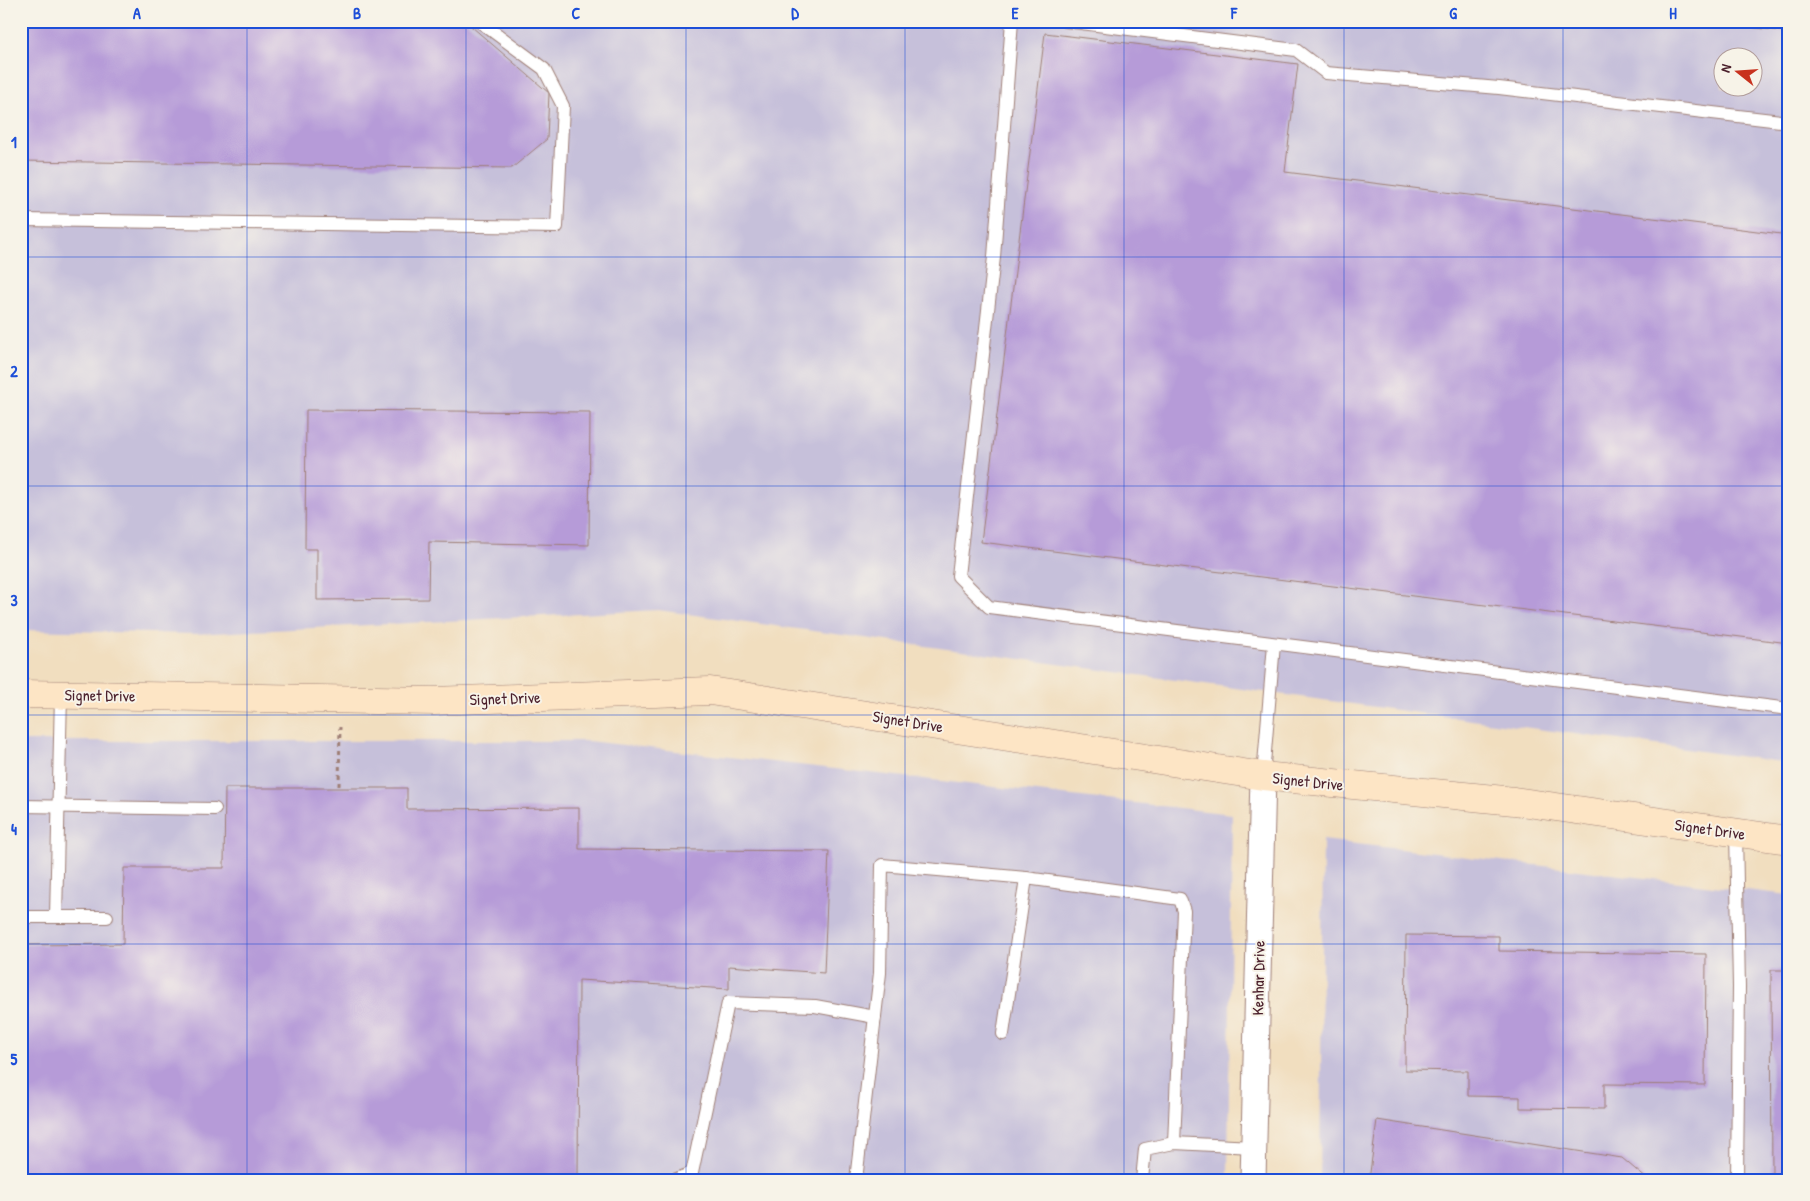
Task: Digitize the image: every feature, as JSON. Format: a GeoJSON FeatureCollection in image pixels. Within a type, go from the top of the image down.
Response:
{"type":"FeatureCollection","features":[{"type":"Feature","properties":{"kind":"street","name":"Signet Drive"},"geometry":{"type":"LineString","coordinates":[[21,694],[433,701],[710,691],[1263,776],[1514,801],[1789,840]]}},
{"type":"Feature","properties":{"kind":"street","name":"Kenhar Drive"},"geometry":{"type":"LineString","coordinates":[[1253,1180],[1263,776]]}},
{"type":"Feature","properties":{"kind":"lane"},"geometry":{"type":"LineString","coordinates":[[21,220],[558,227],[563,106],[544,69],[479,21]]}},
{"type":"Feature","properties":{"kind":"lane"},"geometry":{"type":"LineString","coordinates":[[1012,21],[994,257],[958,576],[990,607],[1789,709]]}},
{"type":"Feature","properties":{"kind":"lane"},"geometry":{"type":"LineString","coordinates":[[1065,21],[1296,50],[1326,73],[1499,88],[1789,122]]}},
{"type":"Feature","properties":{"kind":"lane"},"geometry":{"type":"LineString","coordinates":[[1263,776],[1274,644]]}},
{"type":"Feature","properties":{"kind":"lane"},"geometry":{"type":"LineString","coordinates":[[56,917],[61,694]]}},
{"type":"Feature","properties":{"kind":"lane"},"geometry":{"type":"LineString","coordinates":[[21,806],[215,809]]}},
{"type":"Feature","properties":{"kind":"lane"},"geometry":{"type":"LineString","coordinates":[[1736,832],[1740,987],[1737,1180]]}},
{"type":"Feature","properties":{"kind":"lane"},"geometry":{"type":"LineString","coordinates":[[856,1180],[880,973],[882,865],[1026,878],[1180,899],[1184,911],[1174,1143]]}},
{"type":"Feature","properties":{"kind":"lane"},"geometry":{"type":"LineString","coordinates":[[1004,1034],[1026,878]]}},
{"type":"Feature","properties":{"kind":"lane"},"geometry":{"type":"LineString","coordinates":[[21,917],[107,917]]}},
{"type":"Feature","properties":{"kind":"lane"},"geometry":{"type":"LineString","coordinates":[[674,1180],[692,1173],[728,1003],[815,1006],[875,1017]]}},
{"type":"Feature","properties":{"kind":"lane"},"geometry":{"type":"LineString","coordinates":[[1142,1180],[1144,1149],[1174,1143],[1253,1147]]}},
{"type":"Feature","properties":{"kind":"path"},"geometry":{"type":"LineString","coordinates":[[339,786],[340,699]]}},
{"type":"Feature","properties":{"kind":"shaded area"},"geometry":{"type":"Polygon","coordinates":[[[21,21],[1789,21],[1789,763],[658,610],[195,634],[21,630],[21,21]]]}},
{"type":"Feature","properties":{"kind":"shaded area"},"geometry":{"type":"Polygon","coordinates":[[[21,741],[588,741],[1232,814],[1228,1180],[21,1180],[21,741]]]}},
{"type":"Feature","properties":{"kind":"shaded area"},"geometry":{"type":"Polygon","coordinates":[[[1323,840],[1789,895],[1789,1180],[1320,1180],[1323,840]]]}},
{"type":"Feature","properties":{"kind":"building"},"geometry":{"type":"Polygon","coordinates":[[[21,21],[465,21],[549,93],[547,139],[512,168],[21,161],[21,21]]]}},
{"type":"Feature","properties":{"kind":"building"},"geometry":{"type":"Polygon","coordinates":[[[1789,21],[1789,32],[1708,22],[1789,21]]]}},
{"type":"Feature","properties":{"kind":"building"},"geometry":{"type":"Polygon","coordinates":[[[1045,33],[1298,64],[1285,172],[1789,235],[1789,643],[981,542],[1045,33]]]}},
{"type":"Feature","properties":{"kind":"building"},"geometry":{"type":"Polygon","coordinates":[[[306,410],[590,412],[589,545],[429,542],[428,599],[317,600],[317,549],[305,549],[306,410]]]}},
{"type":"Feature","properties":{"kind":"building"},"geometry":{"type":"Polygon","coordinates":[[[225,788],[407,788],[407,809],[579,808],[579,849],[829,851],[824,973],[729,966],[729,989],[579,980],[578,1180],[21,1180],[21,945],[123,944],[124,868],[224,868],[225,788]]]}},
{"type":"Feature","properties":{"kind":"building"},"geometry":{"type":"Polygon","coordinates":[[[1406,935],[1499,936],[1499,951],[1706,954],[1705,1085],[1604,1084],[1604,1109],[1520,1108],[1520,1097],[1468,1096],[1468,1071],[1405,1070],[1406,935]]]}},
{"type":"Feature","properties":{"kind":"building"},"geometry":{"type":"Polygon","coordinates":[[[1771,970],[1789,970],[1789,1180],[1772,1180],[1771,970]]]}},
{"type":"Feature","properties":{"kind":"building"},"geometry":{"type":"Polygon","coordinates":[[[1377,1120],[1622,1158],[1648,1180],[1369,1180],[1377,1120]]]}}]}
